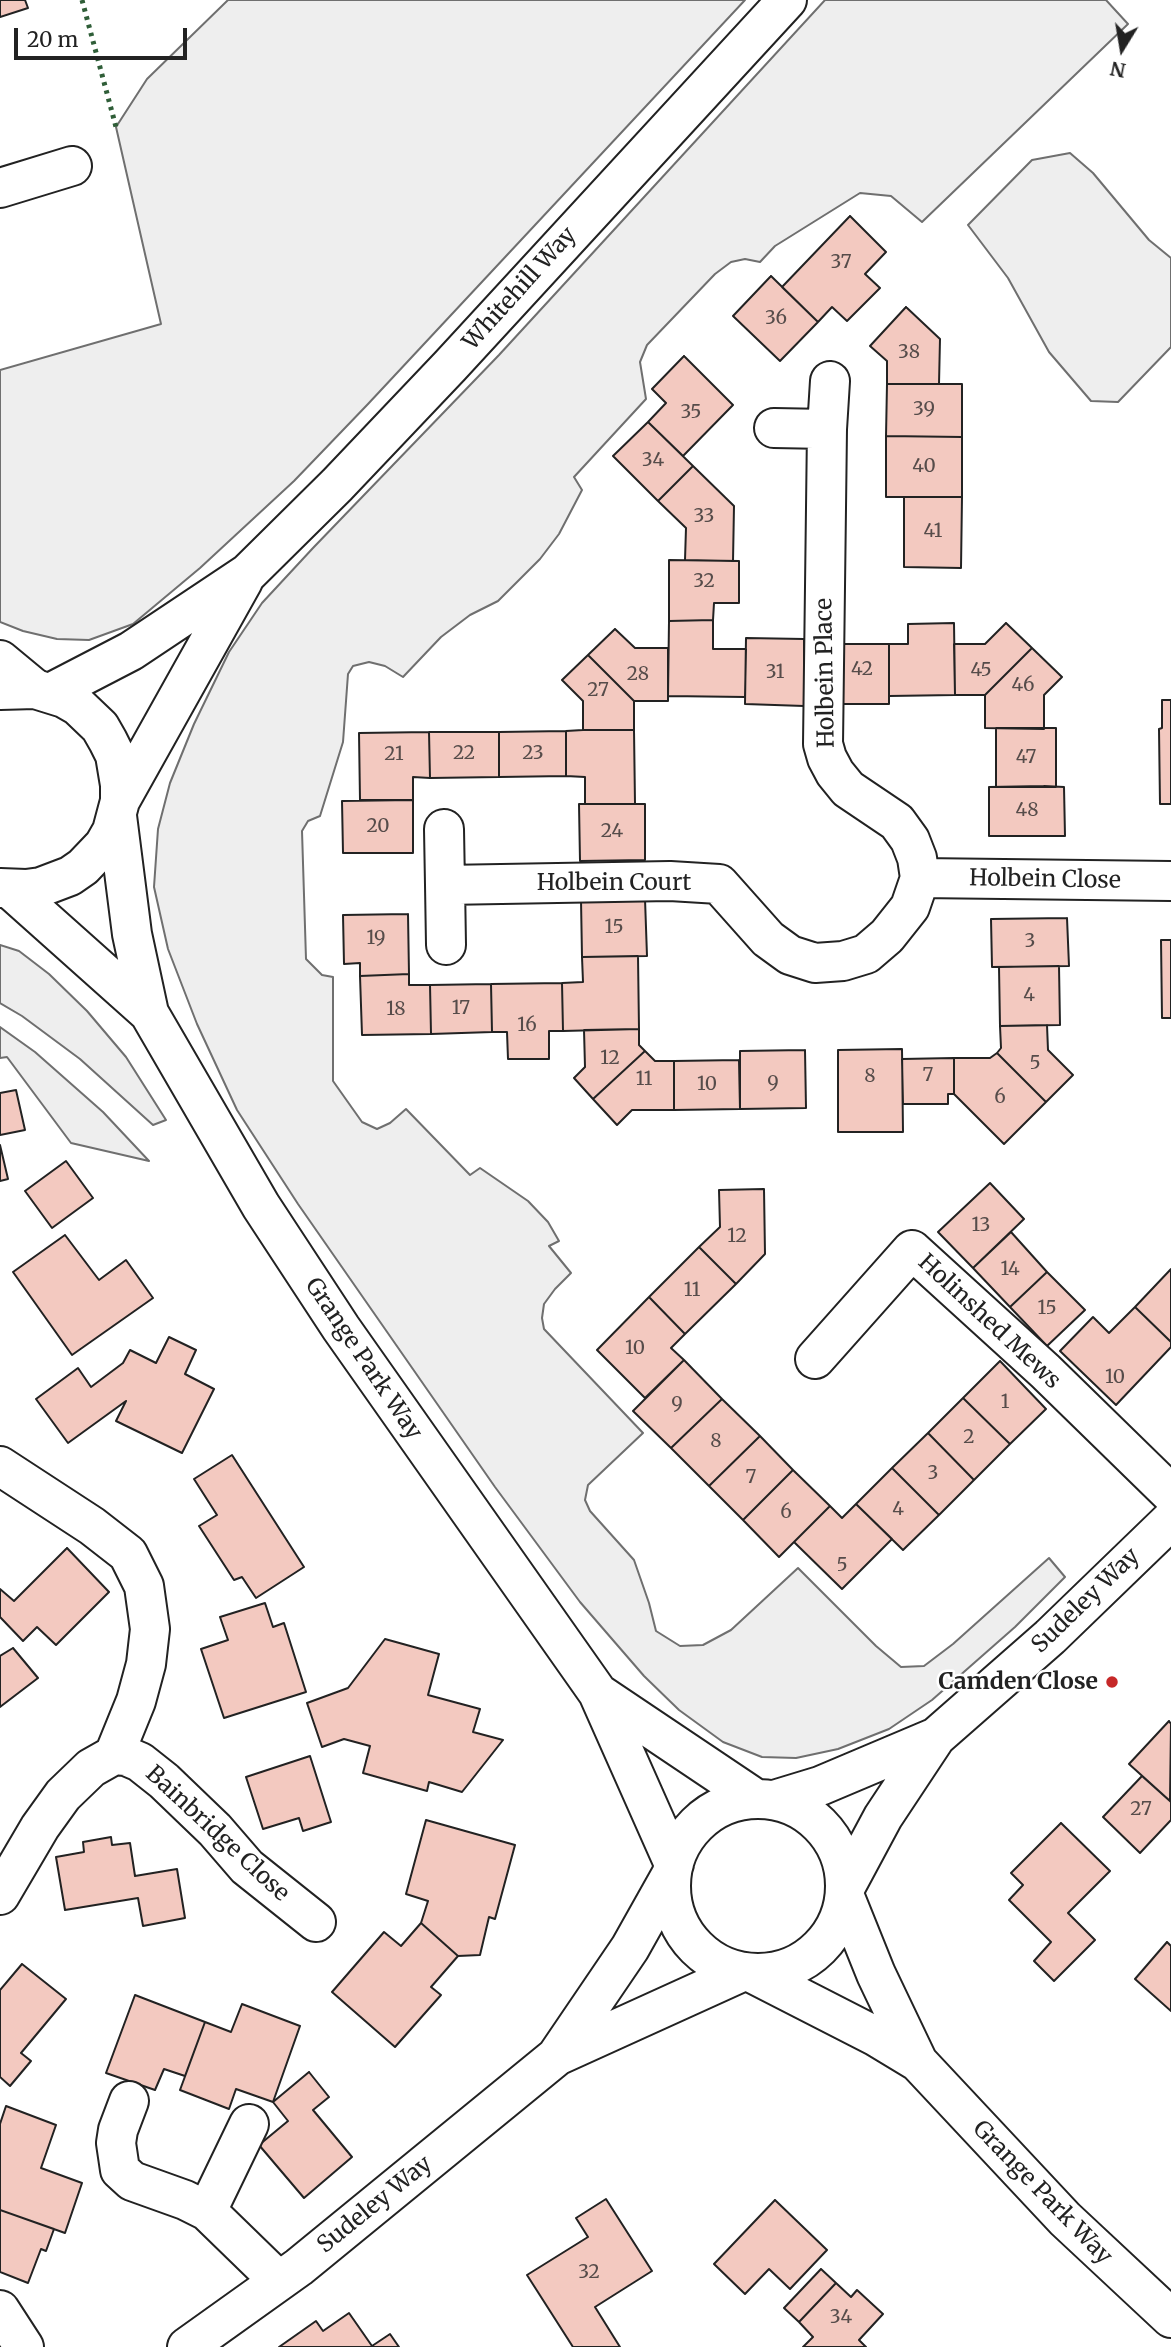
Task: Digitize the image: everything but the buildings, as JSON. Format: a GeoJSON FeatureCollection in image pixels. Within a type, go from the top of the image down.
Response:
{"type":"FeatureCollection","features":[{"type":"Feature","properties":{"kind":"street","name":"Whitehill Way"},"geometry":{"type":"LineString","coordinates":[[28,691],[131,651],[248,573],[337,485],[450,366],[787,0]]}},
{"type":"Feature","properties":{"kind":"street"},"geometry":{"type":"LineString","coordinates":[[0,188],[72,166]]}},
{"type":"Feature","properties":{"kind":"street","name":"Holbein Place"},"geometry":{"type":"LineString","coordinates":[[830,381],[823,744],[835,774],[848,789],[897,822],[910,840],[917,858],[920,878]]}},
{"type":"Feature","properties":{"kind":"street"},"geometry":{"type":"LineString","coordinates":[[774,428],[827,429]]}},
{"type":"Feature","properties":{"kind":"street","name":"Whitehill Way"},"geometry":{"type":"LineString","coordinates":[[5,888],[41,887],[70,876],[94,857],[104,845],[118,808],[248,573]]}},
{"type":"Feature","properties":{"kind":"street","name":"Grange Park Way"},"geometry":{"type":"LineString","coordinates":[[0,660],[28,691],[64,698],[78,706],[100,727],[115,755],[120,785],[118,808],[132,934],[149,1013],[261,1206],[341,1328],[598,1693],[672,1870]]}},
{"type":"Feature","properties":{"kind":"street"},"geometry":{"type":"LineString","coordinates":[[444,829],[446,945]]}},
{"type":"Feature","properties":{"kind":"street","name":"Holbein Close"},"geometry":{"type":"LineString","coordinates":[[920,878],[1171,881]]}},
{"type":"Feature","properties":{"kind":"street","name":"Holbein Court"},"geometry":{"type":"LineString","coordinates":[[445,885],[670,881],[719,884],[768,940],[790,955],[815,963],[843,961],[866,954],[887,936],[910,907],[920,878]]}},
{"type":"Feature","properties":{"kind":"street","name":"Grange Park Way"},"geometry":{"type":"LineString","coordinates":[[5,888],[149,1013]]}},
{"type":"Feature","properties":{"kind":"street","name":"Holinshed Mews"},"geometry":{"type":"LineString","coordinates":[[815,1359],[912,1250],[1045,1371],[1171,1494]]}},
{"type":"Feature","properties":{"kind":"street"},"geometry":{"type":"LineString","coordinates":[[0,1466],[92,1526],[128,1554],[144,1586],[150,1629],[146,1664],[136,1701],[114,1755],[91,1768],[63,1795],[40,1827],[0,1895]]}},
{"type":"Feature","properties":{"kind":"street","name":"Sudeley Way"},"geometry":{"type":"LineString","coordinates":[[846,1892],[890,1806],[936,1737],[1050,1637],[1171,1520]]}},
{"type":"Feature","properties":{"kind":"street","name":"Grange Park Way"},"geometry":{"type":"LineString","coordinates":[[598,1693],[765,1800]]}},
{"type":"Feature","properties":{"kind":"street","name":"Sudeley Way"},"geometry":{"type":"LineString","coordinates":[[765,1800],[820,1786],[936,1737]]}},
{"type":"Feature","properties":{"kind":"street","name":"Bainbridge Close"},"geometry":{"type":"LineString","coordinates":[[114,1755],[126,1756],[140,1762],[164,1781],[215,1830],[247,1867],[316,1922]]}},
{"type":"Feature","properties":{"kind":"street"},"geometry":{"type":"LineString","coordinates":[[765,1800],[796,1807],[814,1819],[830,1835],[843,1865],[846,1892],[835,1929],[814,1954],[785,1970],[747,1973],[711,1959],[687,1937],[673,1907],[672,1870],[687,1834],[702,1819],[731,1803],[765,1800]]}},
{"type":"Feature","properties":{"kind":"street","name":"Sudeley Way"},"geometry":{"type":"LineString","coordinates":[[557,2056],[615,1971],[672,1870]]}},
{"type":"Feature","properties":{"kind":"street","name":"Grange Park Way"},"geometry":{"type":"LineString","coordinates":[[846,1892],[880,1983],[918,2062]]}},
{"type":"Feature","properties":{"kind":"street","name":"Grange Park Way"},"geometry":{"type":"LineString","coordinates":[[747,1973],[863,2030],[918,2062],[1065,2219],[1171,2318]]}},
{"type":"Feature","properties":{"kind":"street","name":"Sudeley Way"},"geometry":{"type":"LineString","coordinates":[[187,2347],[309,2259],[557,2056],[747,1973]]}},
{"type":"Feature","properties":{"kind":"street"},"geometry":{"type":"LineString","coordinates":[[129,2101],[116,2143],[120,2170],[132,2181],[207,2211],[279,2281]]}},
{"type":"Feature","properties":{"kind":"street"},"geometry":{"type":"LineString","coordinates":[[207,2211],[249,2124]]}},
{"type":"Feature","properties":{"kind":"street"},"geometry":{"type":"LineString","coordinates":[[0,2310],[24,2347]]}},
{"type":"Feature","properties":{"kind":"shaded area"},"geometry":{"type":"Polygon","coordinates":[[[228,0],[745,0],[368,404],[294,481],[200,568],[133,624],[89,640],[57,639],[23,631],[0,622],[0,370],[161,324],[116,127],[147,79],[228,0]]]}},
{"type":"Feature","properties":{"kind":"shaded area"},"geometry":{"type":"Polygon","coordinates":[[[825,0],[1106,0],[1128,24],[922,222],[891,196],[860,193],[775,246],[760,262],[745,259],[731,262],[715,274],[647,345],[640,362],[646,399],[574,477],[582,490],[559,534],[540,559],[498,601],[470,615],[441,637],[403,677],[385,666],[369,662],[353,666],[348,674],[343,742],[320,816],[308,821],[302,831],[306,959],[322,975],[333,977],[333,1081],[362,1122],[377,1129],[390,1123],[406,1109],[470,1175],[480,1168],[528,1201],[548,1222],[559,1241],[549,1246],[571,1273],[544,1304],[544,1329],[643,1433],[588,1485],[585,1500],[590,1511],[634,1560],[656,1631],[680,1646],[703,1645],[731,1630],[798,1568],[876,1646],[901,1667],[924,1666],[953,1644],[1049,1558],[1065,1577],[1015,1627],[932,1700],[889,1729],[838,1749],[796,1758],[762,1757],[723,1742],[679,1710],[644,1676],[580,1602],[495,1487],[298,1204],[237,1110],[197,1024],[168,949],[154,887],[158,829],[170,783],[194,724],[229,652],[262,603],[499,355],[825,0]]]}},
{"type":"Feature","properties":{"kind":"shaded area"},"geometry":{"type":"Polygon","coordinates":[[[1070,153],[1093,173],[1149,240],[1171,258],[1171,347],[1118,402],[1091,401],[1049,352],[1008,278],[968,225],[1032,160],[1070,153]]]}},
{"type":"Feature","properties":{"kind":"shaded area"},"geometry":{"type":"Polygon","coordinates":[[[0,945],[19,951],[49,974],[87,1011],[126,1057],[166,1120],[153,1125],[80,1059],[0,1003],[0,945]]]}},
{"type":"Feature","properties":{"kind":"shaded area"},"geometry":{"type":"Polygon","coordinates":[[[0,1027],[35,1052],[103,1112],[149,1161],[71,1143],[7,1057],[0,1058],[0,1027]]]}},
{"type":"Feature","properties":{"kind":"hedge"},"geometry":{"type":"LineString","coordinates":[[82,0],[116,127]]}},
{"type":"Feature","properties":{"kind":"place","name":"Camden Close"},"geometry":{"type":"Point","coordinates":[1112,1682]}}]}
